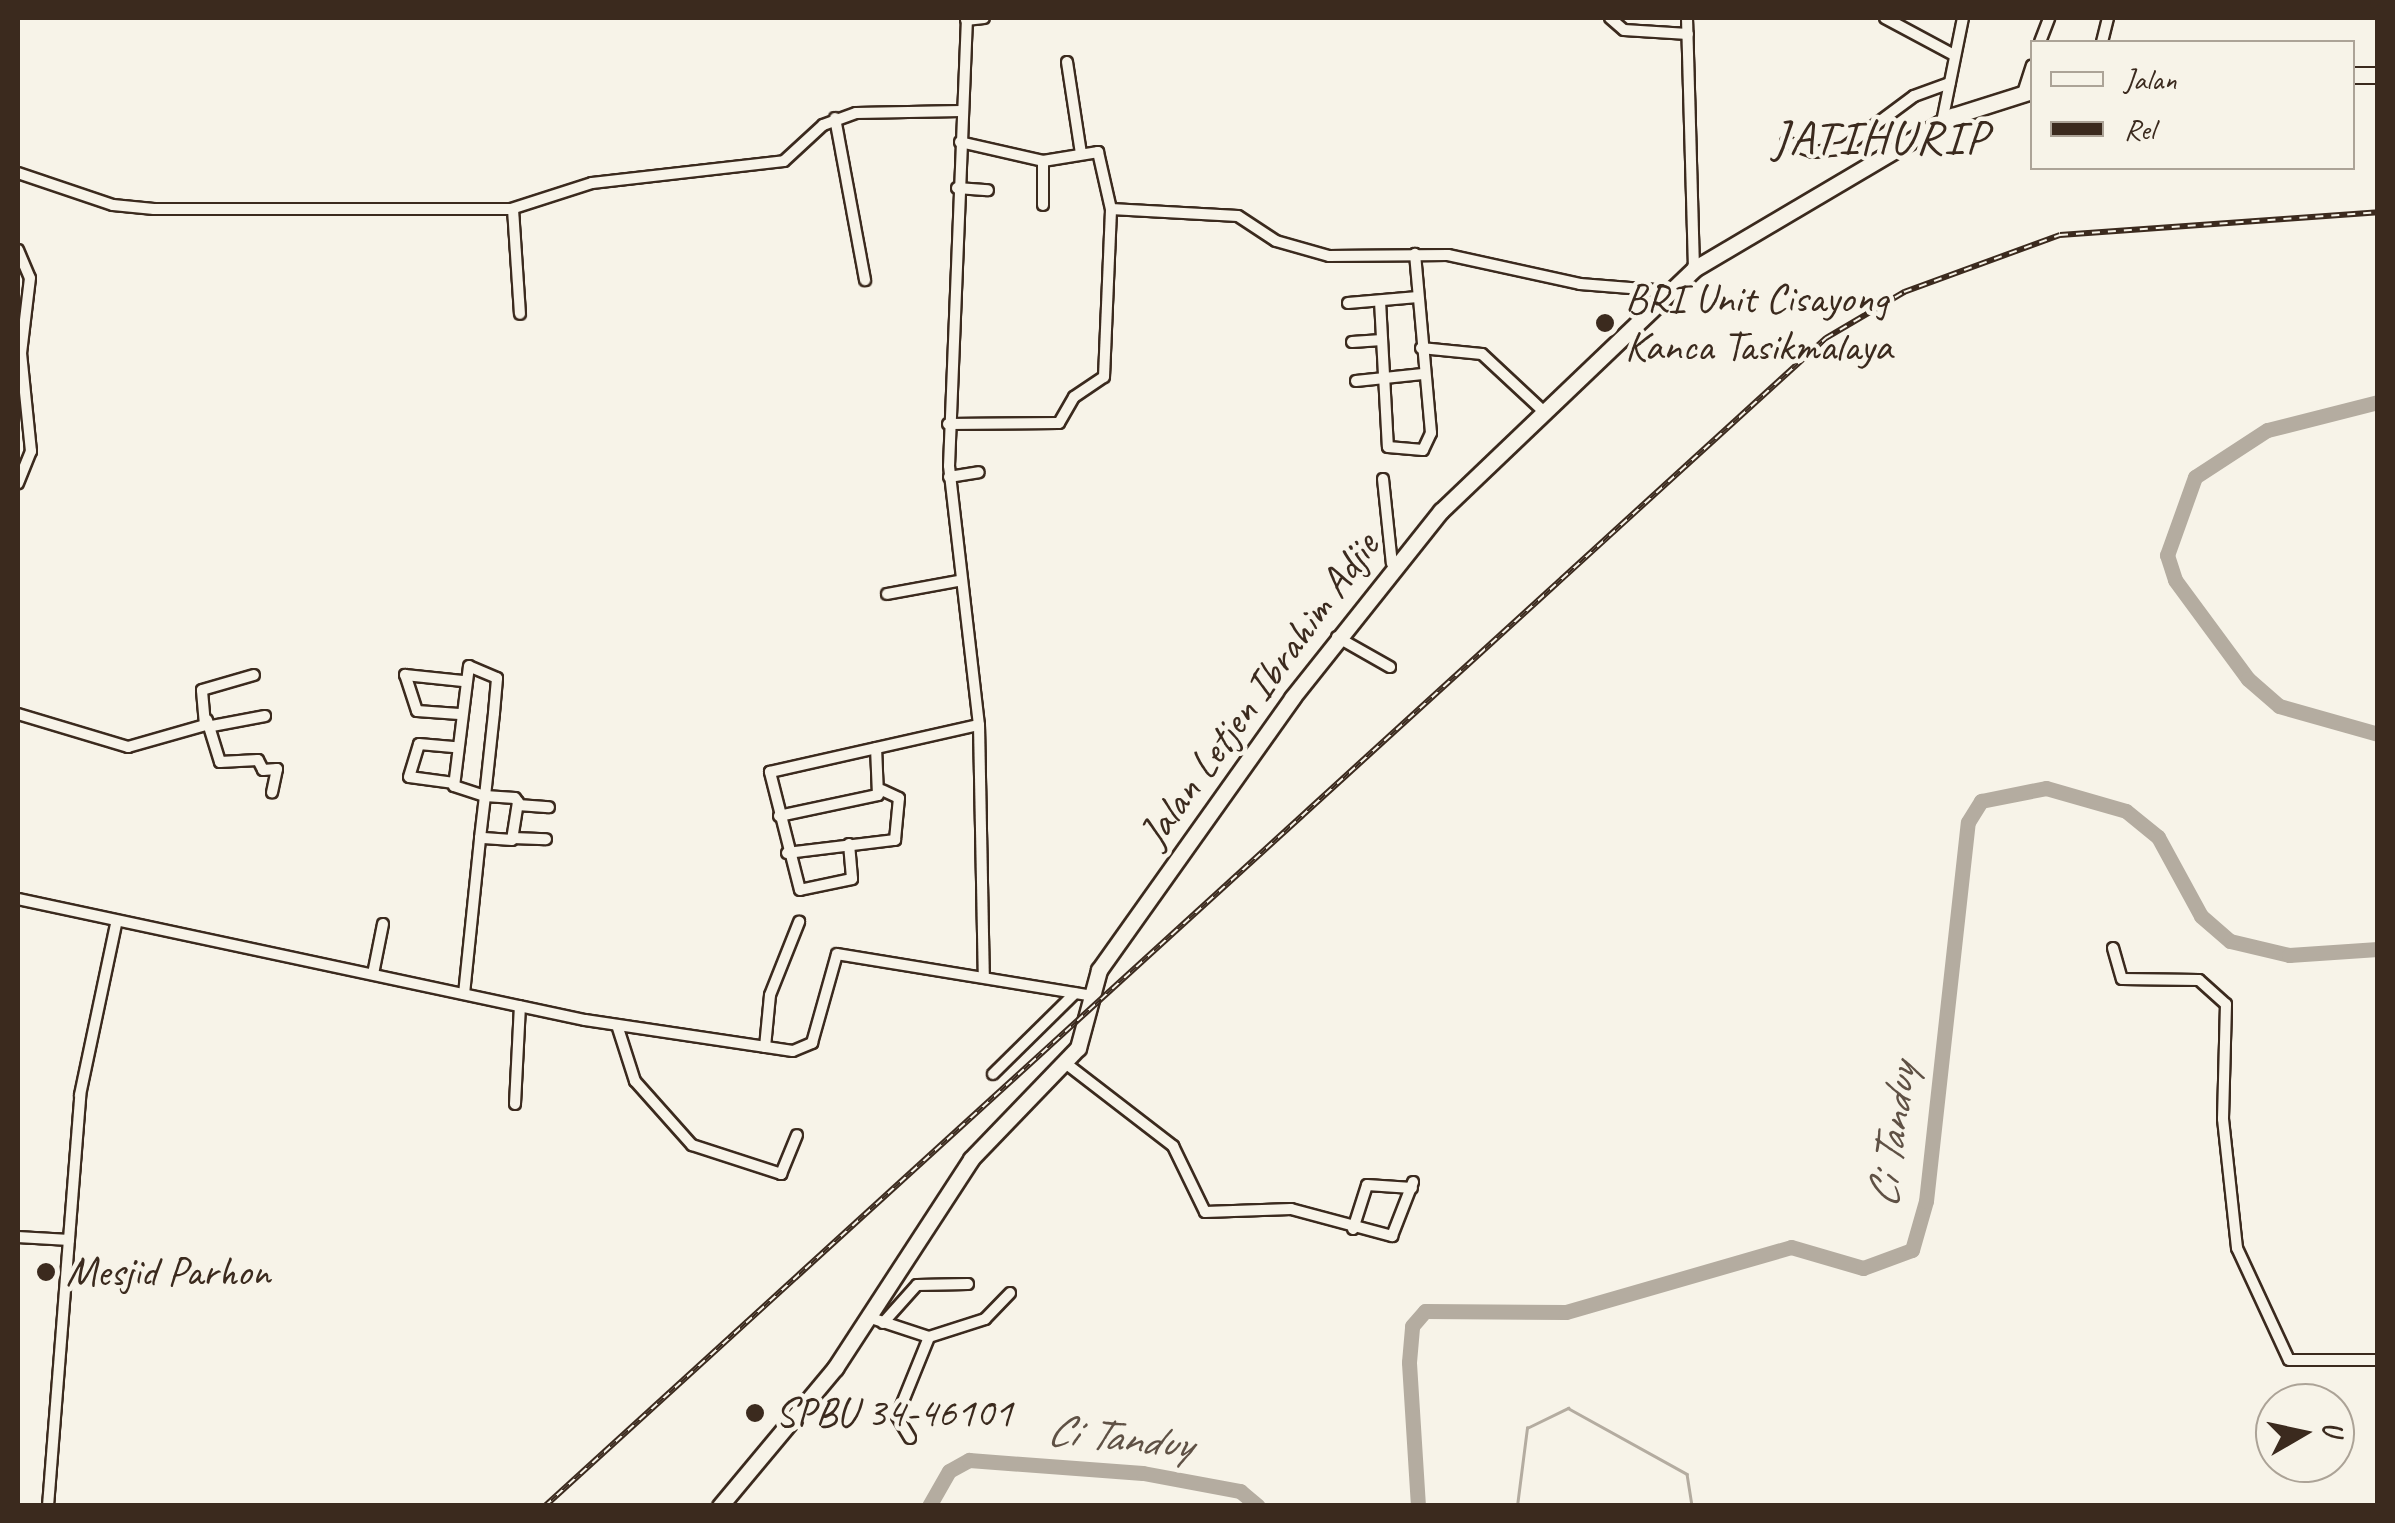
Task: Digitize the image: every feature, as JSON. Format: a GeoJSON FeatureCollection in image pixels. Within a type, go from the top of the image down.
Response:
{"type":"FeatureCollection","features":[{"type":"Feature","properties":{"kind":"highway","name":"Jalan Letjen Ibrahim Adjie"},"geometry":{"type":"LineString","coordinates":[[720,1506],[876,1320],[971,1159],[1085,1037],[1082,994],[1392,564],[1542,410],[1694,269],[1942,122],[2028,92]]}},
{"type":"Feature","properties":{"kind":"street"},"geometry":{"type":"LineString","coordinates":[[984,18],[966,18],[948,424],[958,581],[980,725],[984,976]]}},
{"type":"Feature","properties":{"kind":"street"},"geometry":{"type":"LineString","coordinates":[[1610,18],[1624,30],[1688,34]]}},
{"type":"Feature","properties":{"kind":"street"},"geometry":{"type":"LineString","coordinates":[[1687,18],[1694,269]]}},
{"type":"Feature","properties":{"kind":"street"},"geometry":{"type":"LineString","coordinates":[[1884,18],[1954,56]]}},
{"type":"Feature","properties":{"kind":"street"},"geometry":{"type":"LineString","coordinates":[[1942,122],[1963,18]]}},
{"type":"Feature","properties":{"kind":"street"},"geometry":{"type":"LineString","coordinates":[[1067,62],[1081,154]]}},
{"type":"Feature","properties":{"kind":"street"},"geometry":{"type":"LineString","coordinates":[[1786,142],[1813,152],[1844,148],[1914,96],[1950,83]]}},
{"type":"Feature","properties":{"kind":"street"},"geometry":{"type":"LineString","coordinates":[[18,173],[50,177],[90,200],[154,209],[512,208],[592,182],[784,162],[835,118],[961,110]]}},
{"type":"Feature","properties":{"kind":"street"},"geometry":{"type":"LineString","coordinates":[[835,118],[865,280]]}},
{"type":"Feature","properties":{"kind":"street"},"geometry":{"type":"LineString","coordinates":[[948,424],[1059,423],[1074,397],[1104,377],[1111,209],[1102,154],[1043,161],[960,142]]}},
{"type":"Feature","properties":{"kind":"street"},"geometry":{"type":"LineString","coordinates":[[1043,161],[1043,205]]}},
{"type":"Feature","properties":{"kind":"street"},"geometry":{"type":"LineString","coordinates":[[957,188],[988,190]]}},
{"type":"Feature","properties":{"kind":"street"},"geometry":{"type":"LineString","coordinates":[[512,208],[520,314]]}},
{"type":"Feature","properties":{"kind":"street"},"geometry":{"type":"LineString","coordinates":[[1111,209],[1238,216],[1276,241],[1329,256],[1415,254],[1668,291]]}},
{"type":"Feature","properties":{"kind":"street"},"geometry":{"type":"LineString","coordinates":[[18,250],[30,278],[21,353],[31,451],[18,484]]}},
{"type":"Feature","properties":{"kind":"street"},"geometry":{"type":"LineString","coordinates":[[1380,301],[1389,450],[1423,450],[1431,434],[1415,254]]}},
{"type":"Feature","properties":{"kind":"street"},"geometry":{"type":"LineString","coordinates":[[1348,303],[1418,297]]}},
{"type":"Feature","properties":{"kind":"street"},"geometry":{"type":"LineString","coordinates":[[1352,342],[1382,340]]}},
{"type":"Feature","properties":{"kind":"street"},"geometry":{"type":"LineString","coordinates":[[1421,348],[1482,354],[1542,410]]}},
{"type":"Feature","properties":{"kind":"street"},"geometry":{"type":"LineString","coordinates":[[1356,382],[1423,374]]}},
{"type":"Feature","properties":{"kind":"street"},"geometry":{"type":"LineString","coordinates":[[949,477],[979,472]]}},
{"type":"Feature","properties":{"kind":"street"},"geometry":{"type":"LineString","coordinates":[[1383,480],[1392,564]]}},
{"type":"Feature","properties":{"kind":"street"},"geometry":{"type":"LineString","coordinates":[[887,594],[958,581]]}},
{"type":"Feature","properties":{"kind":"street"},"geometry":{"type":"LineString","coordinates":[[1338,637],[1390,667]]}},
{"type":"Feature","properties":{"kind":"street"},"geometry":{"type":"LineString","coordinates":[[454,783],[463,681],[469,666],[498,678],[464,994]]}},
{"type":"Feature","properties":{"kind":"street"},"geometry":{"type":"LineString","coordinates":[[254,675],[202,690],[220,762],[277,769],[272,792]]}},
{"type":"Feature","properties":{"kind":"street"},"geometry":{"type":"LineString","coordinates":[[459,714],[417,710],[405,676],[463,681]]}},
{"type":"Feature","properties":{"kind":"street"},"geometry":{"type":"LineString","coordinates":[[18,714],[122,747],[209,723],[266,716]]}},
{"type":"Feature","properties":{"kind":"street"},"geometry":{"type":"LineString","coordinates":[[849,844],[850,882],[800,890],[787,853],[773,770],[980,725]]}},
{"type":"Feature","properties":{"kind":"street"},"geometry":{"type":"LineString","coordinates":[[456,747],[419,744],[409,777],[454,783],[518,805],[549,807]]}},
{"type":"Feature","properties":{"kind":"street"},"geometry":{"type":"LineString","coordinates":[[876,748],[882,790]]}},
{"type":"Feature","properties":{"kind":"street"},"geometry":{"type":"LineString","coordinates":[[779,816],[882,790],[899,798],[898,838],[787,853]]}},
{"type":"Feature","properties":{"kind":"street"},"geometry":{"type":"LineString","coordinates":[[513,838],[518,805]]}},
{"type":"Feature","properties":{"kind":"street"},"geometry":{"type":"LineString","coordinates":[[480,838],[546,839]]}},
{"type":"Feature","properties":{"kind":"street"},"geometry":{"type":"LineString","coordinates":[[18,899],[116,924],[520,1006],[765,1047],[812,1043],[837,954],[1082,994]]}},
{"type":"Feature","properties":{"kind":"street"},"geometry":{"type":"LineString","coordinates":[[765,1047],[770,995],[799,922]]}},
{"type":"Feature","properties":{"kind":"street"},"geometry":{"type":"LineString","coordinates":[[48,1506],[80,1094],[116,924]]}},
{"type":"Feature","properties":{"kind":"street"},"geometry":{"type":"LineString","coordinates":[[373,974],[383,924]]}},
{"type":"Feature","properties":{"kind":"street"},"geometry":{"type":"LineString","coordinates":[[2114,948],[2122,978],[2199,980],[2226,1004],[2224,1119],[2237,1248],[2289,1360],[2378,1360]]}},
{"type":"Feature","properties":{"kind":"street"},"geometry":{"type":"LineString","coordinates":[[993,1074],[1082,994]]}},
{"type":"Feature","properties":{"kind":"street"},"geometry":{"type":"LineString","coordinates":[[515,1104],[520,1006]]}},
{"type":"Feature","properties":{"kind":"street"},"geometry":{"type":"LineString","coordinates":[[616,1025],[635,1081],[692,1144],[781,1174],[797,1134]]}},
{"type":"Feature","properties":{"kind":"street"},"geometry":{"type":"LineString","coordinates":[[1064,1062],[1173,1146],[1205,1212],[1292,1210],[1352,1229],[1397,1235],[1412,1185],[1367,1185],[1352,1229]]}},
{"type":"Feature","properties":{"kind":"street"},"geometry":{"type":"LineString","coordinates":[[18,1237],[69,1240]]}},
{"type":"Feature","properties":{"kind":"street"},"geometry":{"type":"LineString","coordinates":[[876,1320],[917,1284],[968,1284]]}},
{"type":"Feature","properties":{"kind":"street"},"geometry":{"type":"LineString","coordinates":[[876,1320],[929,1337],[985,1319],[1010,1293]]}},
{"type":"Feature","properties":{"kind":"street"},"geometry":{"type":"LineString","coordinates":[[910,1438],[897,1416],[929,1337]]}},
{"type":"Feature","properties":{"kind":"waterway","name":"Ci Tanduy"},"geometry":{"type":"LineString","coordinates":[[2378,402],[2267,430],[2195,477],[2167,555],[2175,580],[2248,679],[2279,706],[2378,734]]}},
{"type":"Feature","properties":{"kind":"waterway","name":"Ci Tanduy"},"geometry":{"type":"LineString","coordinates":[[1418,1506],[1409,1362],[1412,1326],[1425,1311],[1566,1312],[1791,1247],[1863,1268],[1912,1250],[1926,1201],[1968,822],[1981,801],[2046,788],[2126,811],[2158,837],[2201,916],[2230,941],[2289,955],[2378,949]]}},
{"type":"Feature","properties":{"kind":"waterway"},"geometry":{"type":"LineString","coordinates":[[1517,1506],[1527,1428],[1568,1408],[1687,1474],[1692,1506]]}},
{"type":"Feature","properties":{"kind":"waterway","name":"Ci Tanduy"},"geometry":{"type":"LineString","coordinates":[[929,1506],[949,1471],[969,1460],[1143,1473],[1240,1491],[1258,1506]]}},
{"type":"Feature","properties":{"kind":"railway"},"geometry":{"type":"LineString","coordinates":[[545,1506],[1826,338],[1904,292],[2060,235],[2378,212]]}},
{"type":"Feature","properties":{"kind":"place","name":"BRI Unit Cisayong Kanca Tasikmalaya"},"geometry":{"type":"Point","coordinates":[1605,323]}},
{"type":"Feature","properties":{"kind":"place","name":"Mesjid Parhon"},"geometry":{"type":"Point","coordinates":[46,1272]}},
{"type":"Feature","properties":{"kind":"place","name":"SPBU 34-46101"},"geometry":{"type":"Point","coordinates":[755,1413]}},
{"type":"Feature","properties":{"kind":"district","name":"JATIHURIP"},"geometry":{"type":"Point","coordinates":[1881,138]}}]}
